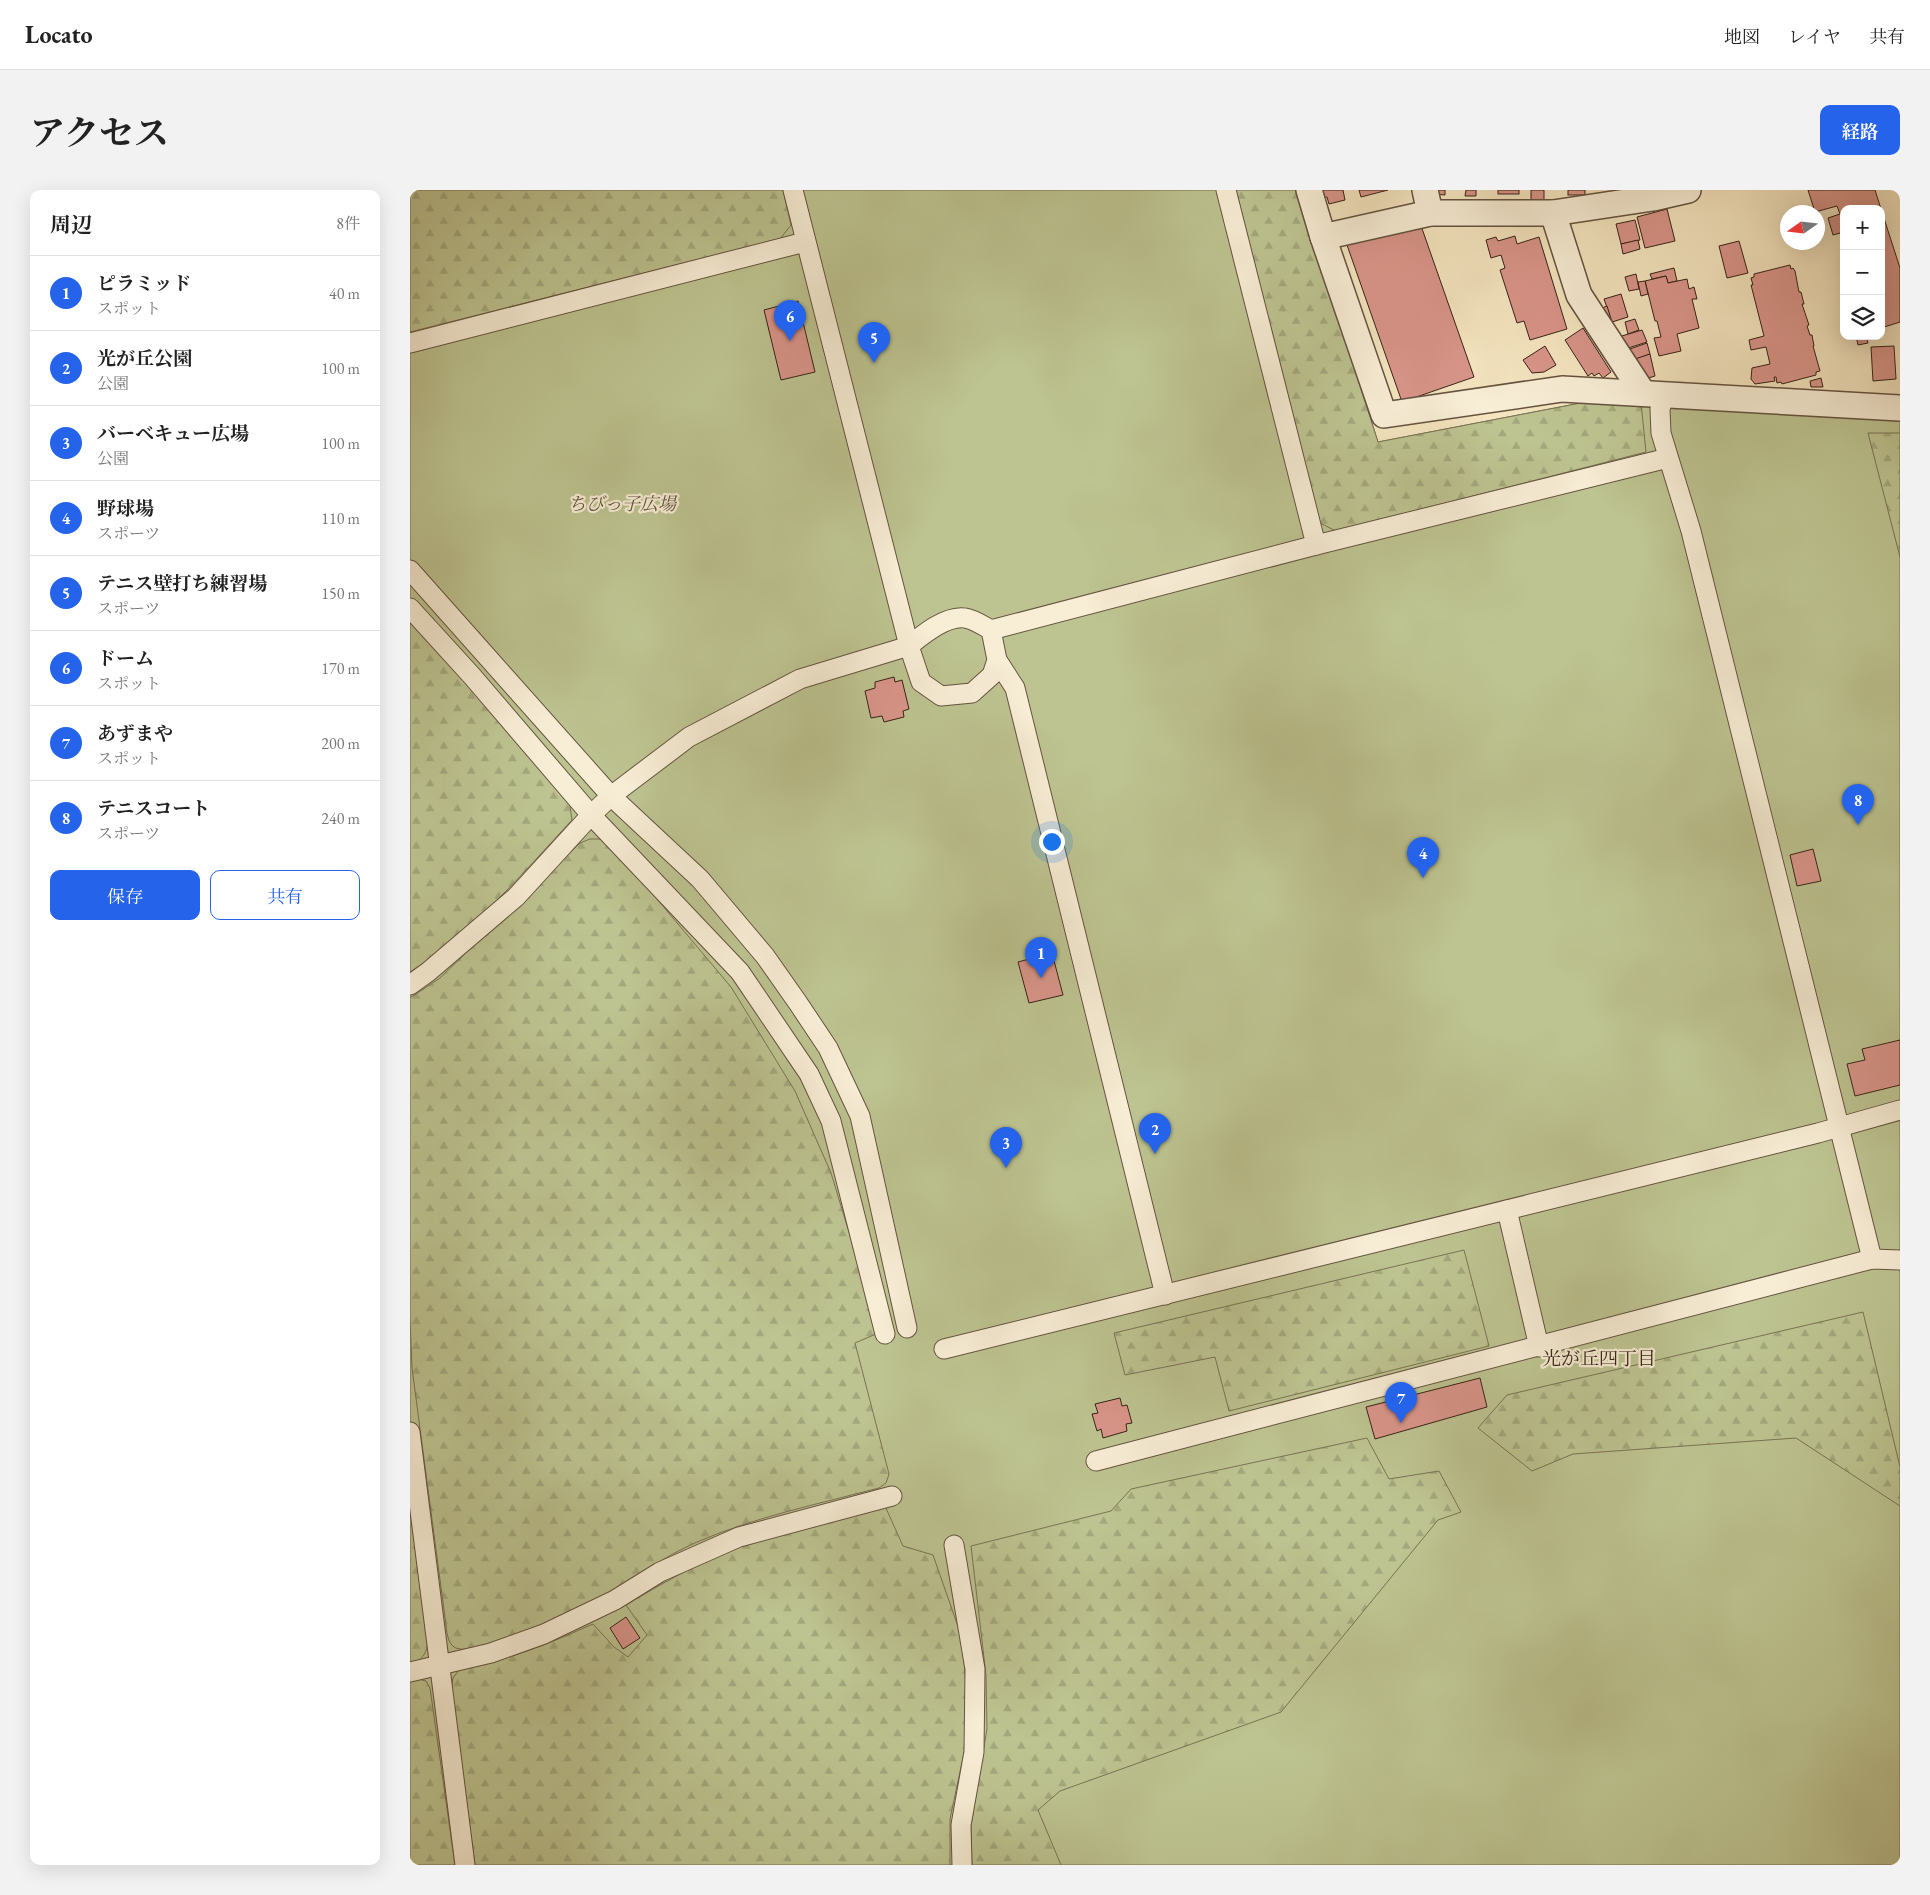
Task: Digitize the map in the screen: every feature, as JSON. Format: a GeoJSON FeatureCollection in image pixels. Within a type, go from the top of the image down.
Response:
{"type":"FeatureCollection","features":[{"type":"Feature","properties":{"kind":"street"},"geometry":{"type":"LineString","coordinates":[[793,190],[909,646],[921,682],[941,696],[972,693],[992,674],[997,660]]}},
{"type":"Feature","properties":{"kind":"street"},"geometry":{"type":"LineString","coordinates":[[1226,190],[1316,545]]}},
{"type":"Feature","properties":{"kind":"street"},"geometry":{"type":"LineString","coordinates":[[1308,190],[1384,415],[1562,389],[1900,408]]}},
{"type":"Feature","properties":{"kind":"street"},"geometry":{"type":"LineString","coordinates":[[1323,237],[1428,201],[1553,213],[1653,198],[1688,190]]}},
{"type":"Feature","properties":{"kind":"street"},"geometry":{"type":"LineString","coordinates":[[1553,213],[1579,295],[1654,394],[1660,409],[1661,433],[1691,531],[1872,1260]]}},
{"type":"Feature","properties":{"kind":"street"},"geometry":{"type":"LineString","coordinates":[[410,343],[805,242]]}},
{"type":"Feature","properties":{"kind":"street"},"geometry":{"type":"LineString","coordinates":[[410,985],[516,897],[591,815],[611,796],[689,737],[800,680],[909,646],[925,632],[944,621],[965,618],[991,630],[1316,545],[1668,458]]}},
{"type":"Feature","properties":{"kind":"street"},"geometry":{"type":"LineString","coordinates":[[410,570],[611,796],[700,879],[765,956],[828,1048],[860,1116],[907,1328]]}},
{"type":"Feature","properties":{"kind":"street"},"geometry":{"type":"LineString","coordinates":[[410,608],[591,815],[740,972],[808,1074],[831,1121],[885,1334]]}},
{"type":"Feature","properties":{"kind":"street"},"geometry":{"type":"LineString","coordinates":[[991,630],[997,660],[1015,688],[1166,1295]]}},
{"type":"Feature","properties":{"kind":"street"},"geometry":{"type":"LineString","coordinates":[[944,1349],[1839,1127],[1900,1110]]}},
{"type":"Feature","properties":{"kind":"street"},"geometry":{"type":"LineString","coordinates":[[1507,1210],[1539,1347]]}},
{"type":"Feature","properties":{"kind":"street"},"geometry":{"type":"LineString","coordinates":[[1096,1461],[1872,1260],[1900,1261]]}},
{"type":"Feature","properties":{"kind":"street"},"geometry":{"type":"LineString","coordinates":[[410,1432],[466,1865]]}},
{"type":"Feature","properties":{"kind":"street"},"geometry":{"type":"LineString","coordinates":[[410,1672],[491,1653],[544,1634],[615,1600],[660,1572],[739,1537],[892,1496]]}},
{"type":"Feature","properties":{"kind":"street"},"geometry":{"type":"LineString","coordinates":[[954,1545],[975,1669],[974,1752],[961,1825],[962,1865]]}},
{"type":"Feature","properties":{"kind":"green space","name":"ちびっ子広場"},"geometry":{"type":"Polygon","coordinates":[[[410,190],[1297,190],[1378,442],[1586,402],[1900,413],[1900,1865],[410,1865],[410,190]]]}},
{"type":"Feature","properties":{"kind":"green space"},"geometry":{"type":"Polygon","coordinates":[[[410,190],[783,190],[791,225],[780,239],[410,332],[410,190]]]}},
{"type":"Feature","properties":{"kind":"green space"},"geometry":{"type":"Polygon","coordinates":[[[1236,190],[1297,190],[1378,442],[1586,402],[1641,403],[1646,452],[1336,531],[1320,523],[1236,190]]]}},
{"type":"Feature","properties":{"kind":"green space"},"geometry":{"type":"Polygon","coordinates":[[[1868,433],[1900,433],[1900,557],[1868,433]]]}},
{"type":"Feature","properties":{"kind":"green space"},"geometry":{"type":"Polygon","coordinates":[[[410,620],[569,799],[572,820],[476,921],[410,972],[410,620]]]}},
{"type":"Feature","properties":{"kind":"green space"},"geometry":{"type":"Polygon","coordinates":[[[590,839],[600,839],[609,842],[731,987],[795,1091],[831,1173],[876,1334],[855,1343],[889,1474],[886,1483],[879,1488],[764,1518],[719,1533],[684,1548],[601,1597],[567,1614],[478,1648],[460,1649],[453,1646],[447,1632],[412,1368],[410,1319],[410,998],[440,978],[580,843],[590,839]]]}},
{"type":"Feature","properties":{"kind":"green space"},"geometry":{"type":"Polygon","coordinates":[[[1464,1250],[1489,1346],[1229,1411],[1215,1357],[1125,1375],[1114,1333],[1464,1250]]]}},
{"type":"Feature","properties":{"kind":"green space"},"geometry":{"type":"Polygon","coordinates":[[[1863,1312],[1900,1467],[1900,1506],[1796,1438],[1573,1454],[1532,1471],[1478,1428],[1507,1395],[1863,1312]]]}},
{"type":"Feature","properties":{"kind":"green space"},"geometry":{"type":"Polygon","coordinates":[[[1367,1438],[1389,1479],[1439,1471],[1461,1512],[1438,1520],[1281,1712],[1060,1791],[1038,1810],[1061,1865],[972,1865],[971,1826],[987,1729],[986,1675],[971,1546],[1111,1511],[1131,1489],[1367,1438]]]}},
{"type":"Feature","properties":{"kind":"green space"},"geometry":{"type":"Polygon","coordinates":[[[885,1506],[903,1546],[933,1555],[962,1638],[966,1685],[965,1748],[950,1819],[950,1865],[475,1865],[451,1690],[453,1678],[459,1670],[528,1651],[593,1624],[614,1647],[628,1657],[647,1635],[626,1605],[639,1597],[692,1568],[734,1549],[790,1531],[885,1506]]]}},
{"type":"Feature","properties":{"kind":"green space"},"geometry":{"type":"Polygon","coordinates":[[[410,1511],[428,1639],[427,1648],[422,1658],[410,1664],[410,1511]]]}},
{"type":"Feature","properties":{"kind":"green space"},"geometry":{"type":"Polygon","coordinates":[[[418,1679],[426,1681],[430,1688],[455,1865],[410,1865],[410,1681],[418,1679]]]}},
{"type":"Feature","properties":{"kind":"building"},"geometry":{"type":"Polygon","coordinates":[[[1316,190],[1343,190],[1345,200],[1329,204],[1327,197],[1319,199],[1316,190]]]}},
{"type":"Feature","properties":{"kind":"building"},"geometry":{"type":"Polygon","coordinates":[[[1359,190],[1388,190],[1361,197],[1359,190]]]}},
{"type":"Feature","properties":{"kind":"building"},"geometry":{"type":"Polygon","coordinates":[[[1433,190],[1445,190],[1445,195],[1433,194],[1433,190]]]}},
{"type":"Feature","properties":{"kind":"building"},"geometry":{"type":"Polygon","coordinates":[[[1466,190],[1476,190],[1476,196],[1465,196],[1466,190]]]}},
{"type":"Feature","properties":{"kind":"building"},"geometry":{"type":"Polygon","coordinates":[[[1498,190],[1519,190],[1519,194],[1498,194],[1498,190]]]}},
{"type":"Feature","properties":{"kind":"building"},"geometry":{"type":"Polygon","coordinates":[[[1531,190],[1544,190],[1544,200],[1531,201],[1531,190]]]}},
{"type":"Feature","properties":{"kind":"building"},"geometry":{"type":"Polygon","coordinates":[[[1568,190],[1585,190],[1585,195],[1568,195],[1568,190]]]}},
{"type":"Feature","properties":{"kind":"building"},"geometry":{"type":"Polygon","coordinates":[[[1808,190],[1875,190],[1880,205],[1840,205],[1840,214],[1837,206],[1825,209],[1825,205],[1813,205],[1808,190]]]}},
{"type":"Feature","properties":{"kind":"building"},"geometry":{"type":"Polygon","coordinates":[[[1667,209],[1675,241],[1645,248],[1637,217],[1667,209]]]}},
{"type":"Feature","properties":{"kind":"building"},"geometry":{"type":"Polygon","coordinates":[[[1840,214],[1840,233],[1833,235],[1828,218],[1840,214]]]}},
{"type":"Feature","properties":{"kind":"building"},"geometry":{"type":"Polygon","coordinates":[[[1419,220],[1474,377],[1402,402],[1347,245],[1419,220]]]}},
{"type":"Feature","properties":{"kind":"building"},"geometry":{"type":"Polygon","coordinates":[[[1635,220],[1640,240],[1621,244],[1616,224],[1635,220]]]}},
{"type":"Feature","properties":{"kind":"building"},"geometry":{"type":"Polygon","coordinates":[[[1885,221],[1900,268],[1900,322],[1885,327],[1885,221]]]}},
{"type":"Feature","properties":{"kind":"building"},"geometry":{"type":"Polygon","coordinates":[[[1515,236],[1517,244],[1539,237],[1567,329],[1530,340],[1524,321],[1517,323],[1500,270],[1505,268],[1501,255],[1491,258],[1486,240],[1496,237],[1498,241],[1515,236]]]}},
{"type":"Feature","properties":{"kind":"building"},"geometry":{"type":"Polygon","coordinates":[[[1638,240],[1640,249],[1623,254],[1621,244],[1638,240]]]}},
{"type":"Feature","properties":{"kind":"building"},"geometry":{"type":"Polygon","coordinates":[[[1739,241],[1748,273],[1727,278],[1719,246],[1739,241]]]}},
{"type":"Feature","properties":{"kind":"building"},"geometry":{"type":"Polygon","coordinates":[[[1790,265],[1791,269],[1793,268],[1795,271],[1799,292],[1801,292],[1804,304],[1802,304],[1809,325],[1807,326],[1810,335],[1812,335],[1820,371],[1816,372],[1816,375],[1782,384],[1781,382],[1777,383],[1776,377],[1774,377],[1775,381],[1755,384],[1751,379],[1752,368],[1770,364],[1766,347],[1751,350],[1749,340],[1764,336],[1751,285],[1753,285],[1751,278],[1754,277],[1754,274],[1790,265]]]}},
{"type":"Feature","properties":{"kind":"building"},"geometry":{"type":"Polygon","coordinates":[[[1674,268],[1677,281],[1668,283],[1666,276],[1652,279],[1650,274],[1674,268]]]}},
{"type":"Feature","properties":{"kind":"building"},"geometry":{"type":"Polygon","coordinates":[[[1636,274],[1639,289],[1629,291],[1625,277],[1636,274]]]}},
{"type":"Feature","properties":{"kind":"building"},"geometry":{"type":"Polygon","coordinates":[[[1666,276],[1668,283],[1687,279],[1689,289],[1694,287],[1697,299],[1692,299],[1699,328],[1677,334],[1681,351],[1659,356],[1654,338],[1661,337],[1645,281],[1666,276]]]}},
{"type":"Feature","properties":{"kind":"building"},"geometry":{"type":"Polygon","coordinates":[[[1645,281],[1648,294],[1641,296],[1638,282],[1645,281]]]}},
{"type":"Feature","properties":{"kind":"building"},"geometry":{"type":"Polygon","coordinates":[[[1621,294],[1628,317],[1612,322],[1604,299],[1621,294]]]}},
{"type":"Feature","properties":{"kind":"building"},"geometry":{"type":"Polygon","coordinates":[[[798,301],[815,372],[781,380],[764,310],[798,301]]]}},
{"type":"Feature","properties":{"kind":"building"},"geometry":{"type":"Polygon","coordinates":[[[1607,306],[1612,322],[1605,324],[1600,309],[1607,306]]]}},
{"type":"Feature","properties":{"kind":"building"},"geometry":{"type":"Polygon","coordinates":[[[1635,319],[1639,330],[1628,334],[1625,322],[1635,319]]]}},
{"type":"Feature","properties":{"kind":"building"},"geometry":{"type":"Polygon","coordinates":[[[1583,328],[1611,372],[1603,378],[1599,373],[1594,376],[1592,373],[1588,376],[1565,340],[1583,328]]]}},
{"type":"Feature","properties":{"kind":"building"},"geometry":{"type":"Polygon","coordinates":[[[1642,330],[1647,342],[1619,351],[1615,338],[1642,330]]]}},
{"type":"Feature","properties":{"kind":"building"},"geometry":{"type":"Polygon","coordinates":[[[1857,340],[1867,340],[1868,343],[1858,345],[1857,340]]]}},
{"type":"Feature","properties":{"kind":"building"},"geometry":{"type":"Polygon","coordinates":[[[1647,343],[1650,354],[1631,361],[1624,351],[1647,343]]]}},
{"type":"Feature","properties":{"kind":"building"},"geometry":{"type":"Polygon","coordinates":[[[1545,346],[1556,365],[1544,372],[1532,373],[1523,360],[1545,346]]]}},
{"type":"Feature","properties":{"kind":"building"},"geometry":{"type":"Polygon","coordinates":[[[1894,346],[1896,379],[1873,381],[1871,347],[1894,346]]]}},
{"type":"Feature","properties":{"kind":"building"},"geometry":{"type":"Polygon","coordinates":[[[1650,354],[1655,376],[1645,379],[1635,359],[1650,354]]]}},
{"type":"Feature","properties":{"kind":"building"},"geometry":{"type":"Polygon","coordinates":[[[1821,378],[1823,387],[1811,387],[1810,381],[1821,378]]]}},
{"type":"Feature","properties":{"kind":"building"},"geometry":{"type":"Polygon","coordinates":[[[894,677],[895,682],[902,680],[909,709],[903,711],[904,717],[884,722],[882,716],[871,718],[865,691],[875,688],[875,682],[894,677]]]}},
{"type":"Feature","properties":{"kind":"building"},"geometry":{"type":"Polygon","coordinates":[[[1813,849],[1821,881],[1797,886],[1790,855],[1813,849]]]}},
{"type":"Feature","properties":{"kind":"building"},"geometry":{"type":"Polygon","coordinates":[[[1052,953],[1063,995],[1029,1003],[1018,962],[1052,953]]]}},
{"type":"Feature","properties":{"kind":"building"},"geometry":{"type":"Polygon","coordinates":[[[1900,1040],[1900,1085],[1855,1096],[1847,1064],[1865,1060],[1862,1049],[1900,1040]]]}},
{"type":"Feature","properties":{"kind":"building"},"geometry":{"type":"Polygon","coordinates":[[[1480,1378],[1487,1407],[1375,1439],[1366,1407],[1480,1378]]]}},
{"type":"Feature","properties":{"kind":"building"},"geometry":{"type":"Polygon","coordinates":[[[1120,1398],[1122,1406],[1127,1405],[1132,1423],[1126,1424],[1127,1431],[1103,1438],[1101,1429],[1097,1431],[1092,1414],[1098,1413],[1095,1404],[1120,1398]]]}},
{"type":"Feature","properties":{"kind":"building"},"geometry":{"type":"Polygon","coordinates":[[[626,1617],[640,1638],[623,1649],[610,1628],[626,1617]]]}},
{"type":"Feature","properties":{"kind":"place","name":"ドーム"},"geometry":{"type":"Point","coordinates":[790,341]}},
{"type":"Feature","properties":{"kind":"place","name":"テニス壁打ち練習場"},"geometry":{"type":"Point","coordinates":[874,363]}},
{"type":"Feature","properties":{"kind":"place","name":"テニスコート"},"geometry":{"type":"Point","coordinates":[1858,825]}},
{"type":"Feature","properties":{"kind":"place","name":"野球場"},"geometry":{"type":"Point","coordinates":[1423,878]}},
{"type":"Feature","properties":{"kind":"place","name":"ピラミッド"},"geometry":{"type":"Point","coordinates":[1041,978]}},
{"type":"Feature","properties":{"kind":"place","name":"光が丘公園"},"geometry":{"type":"Point","coordinates":[1155,1154]}},
{"type":"Feature","properties":{"kind":"place","name":"バーベキュー広場"},"geometry":{"type":"Point","coordinates":[1006,1168]}},
{"type":"Feature","properties":{"kind":"place","name":"あずまや"},"geometry":{"type":"Point","coordinates":[1401,1423]}},
{"type":"Feature","properties":{"kind":"district","name":"光が丘四丁目"},"geometry":{"type":"Point","coordinates":[1599,1358]}}]}
